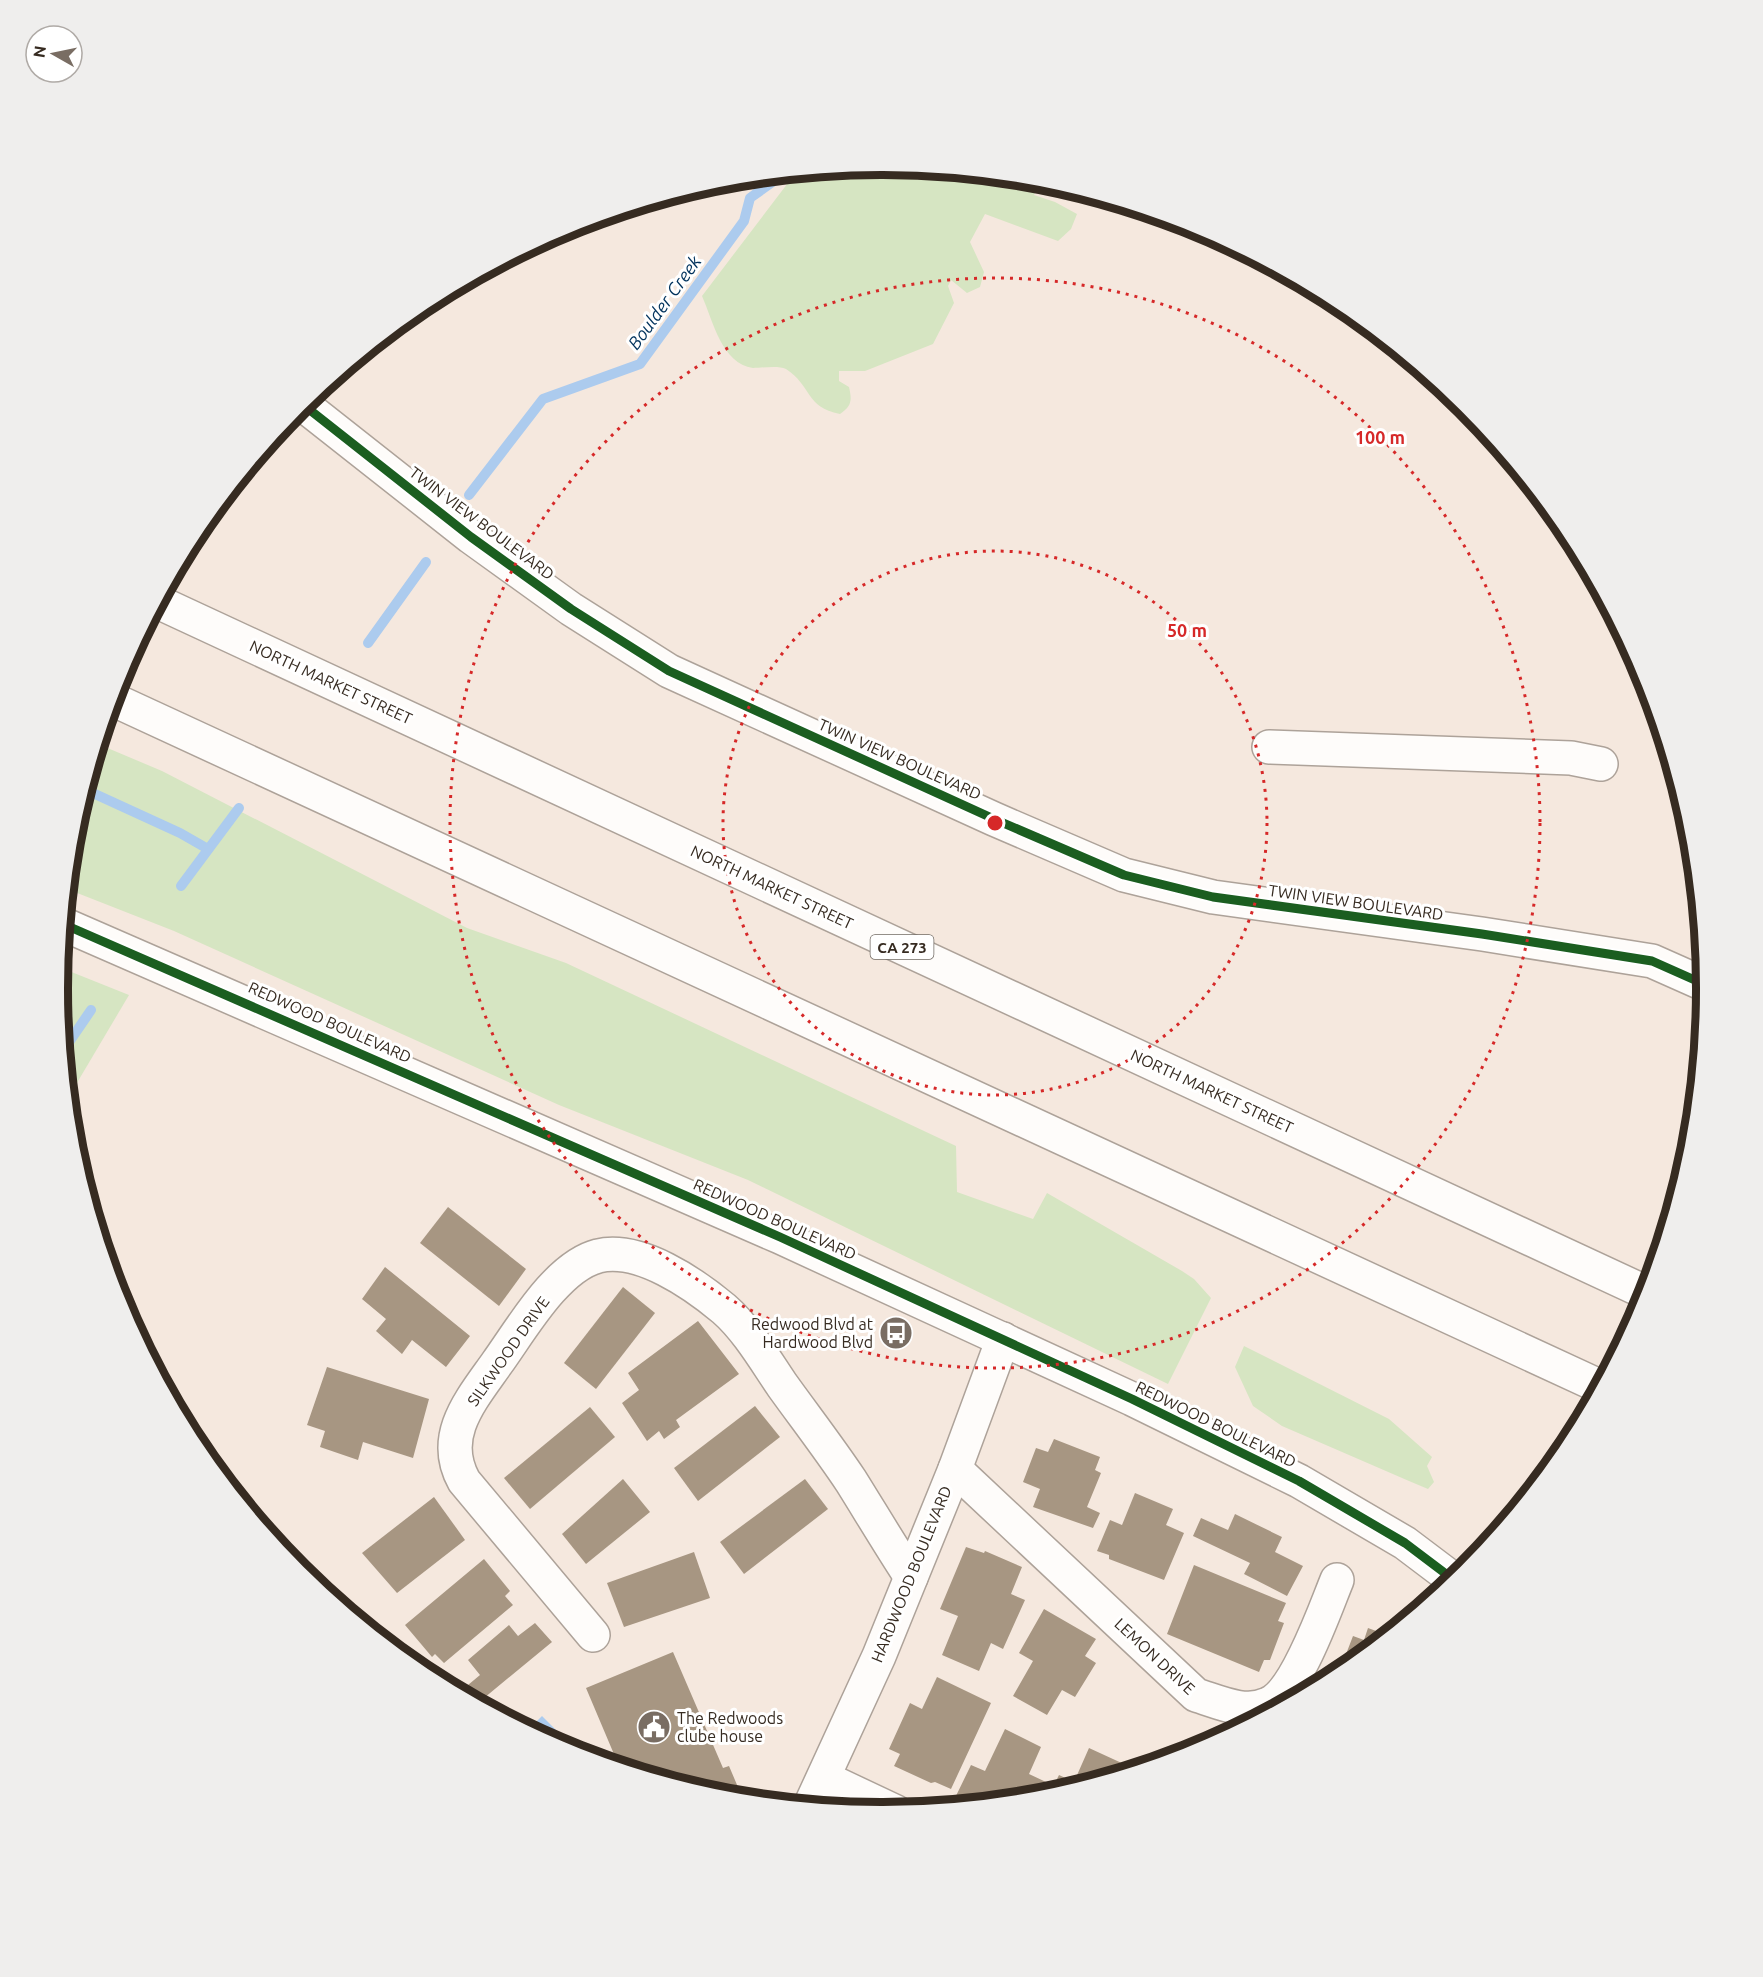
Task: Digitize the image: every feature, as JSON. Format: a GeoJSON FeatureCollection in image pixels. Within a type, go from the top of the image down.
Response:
{"type":"FeatureCollection","features":[{"type":"Feature","properties":{"kind":"street","name":"TWIN VIEW BOULEVARD"},"geometry":{"type":"LineString","coordinates":[[310,409],[471,537],[544,590],[669,671],[994,819],[1124,875],[1213,897],[1482,934],[1652,961],[1696,980]]}},
{"type":"Feature","properties":{"kind":"street","name":"NORTH MARKET STREET"},"geometry":{"type":"LineString","coordinates":[[164,605],[1638,1289]]}},
{"type":"Feature","properties":{"kind":"street"},"geometry":{"type":"LineString","coordinates":[[120,703],[1593,1383]]}},
{"type":"Feature","properties":{"kind":"street"},"geometry":{"type":"LineString","coordinates":[[1269,747],[1571,759],[1601,764]]}},
{"type":"Feature","properties":{"kind":"street","name":"REDWOOD BOULEVARD"},"geometry":{"type":"LineString","coordinates":[[70,927],[747,1222],[1003,1339],[1299,1481],[1405,1544],[1446,1574]]}},
{"type":"Feature","properties":{"kind":"street","name":"SILKWOOD DRIVE"},"geometry":{"type":"LineString","coordinates":[[593,1635],[464,1481],[453,1453],[456,1428],[493,1369],[531,1316],[553,1287],[580,1265],[598,1256],[618,1255],[648,1261],[668,1270],[725,1310],[753,1343],[850,1480],[910,1577]]}},
{"type":"Feature","properties":{"kind":"street","name":"HARDWOOD BOULEVARD"},"geometry":{"type":"LineString","coordinates":[[817,1792],[955,1469],[1003,1339]]}},
{"type":"Feature","properties":{"kind":"street","name":"LEMON DRIVE"},"geometry":{"type":"LineString","coordinates":[[955,1469],[1196,1695],[1234,1707],[1249,1708],[1268,1704]]}},
{"type":"Feature","properties":{"kind":"street","name":"LEMON DRIVE"},"geometry":{"type":"LineString","coordinates":[[1272,1702],[1300,1668],[1337,1580]]}},
{"type":"Feature","properties":{"kind":"street"},"geometry":{"type":"LineString","coordinates":[[817,1792],[854,1801]]}},
{"type":"Feature","properties":{"kind":"green space"},"geometry":{"type":"Polygon","coordinates":[[[882,174],[988,181],[1037,189],[1034,195],[1055,202],[1077,214],[1071,229],[1058,241],[985,214],[970,242],[984,272],[980,287],[967,293],[951,280],[948,286],[954,303],[933,344],[865,371],[839,371],[839,381],[849,387],[851,399],[847,408],[840,414],[829,411],[814,401],[800,382],[786,369],[753,368],[742,365],[734,359],[720,340],[702,296],[791,180],[882,174]]]}},
{"type":"Feature","properties":{"kind":"green space"},"geometry":{"type":"Polygon","coordinates":[[[105,747],[162,771],[467,928],[566,963],[956,1146],[957,1192],[1033,1219],[1047,1193],[1182,1271],[1194,1279],[1211,1298],[1168,1384],[748,1180],[559,1105],[174,931],[73,891],[83,830],[105,747]]]}},
{"type":"Feature","properties":{"kind":"green space"},"geometry":{"type":"Polygon","coordinates":[[[68,971],[129,995],[73,1089],[69,1042],[68,971]]]}},
{"type":"Feature","properties":{"kind":"green space"},"geometry":{"type":"Polygon","coordinates":[[[1244,1346],[1389,1419],[1432,1457],[1427,1466],[1434,1482],[1428,1489],[1282,1426],[1253,1406],[1235,1367],[1244,1346]]]}},
{"type":"Feature","properties":{"kind":"water"},"geometry":{"type":"Polygon","coordinates":[[[542,1716],[565,1739],[533,1725],[542,1716]]]}},
{"type":"Feature","properties":{"kind":"building"},"geometry":{"type":"Polygon","coordinates":[[[448,1207],[526,1269],[499,1306],[420,1243],[448,1207]]]}},
{"type":"Feature","properties":{"kind":"building"},"geometry":{"type":"Polygon","coordinates":[[[385,1267],[470,1336],[446,1367],[412,1340],[402,1354],[376,1331],[386,1319],[362,1299],[385,1267]]]}},
{"type":"Feature","properties":{"kind":"building"},"geometry":{"type":"Polygon","coordinates":[[[623,1287],[655,1313],[596,1389],[564,1363],[623,1287]]]}},
{"type":"Feature","properties":{"kind":"building"},"geometry":{"type":"Polygon","coordinates":[[[698,1321],[739,1374],[676,1420],[680,1427],[664,1439],[659,1431],[647,1441],[622,1403],[639,1390],[628,1373],[698,1321]]]}},
{"type":"Feature","properties":{"kind":"building"},"geometry":{"type":"Polygon","coordinates":[[[327,1367],[429,1399],[413,1458],[363,1442],[358,1460],[320,1447],[325,1431],[307,1425],[327,1367]]]}},
{"type":"Feature","properties":{"kind":"building"},"geometry":{"type":"Polygon","coordinates":[[[755,1406],[780,1437],[698,1501],[674,1468],[755,1406]]]}},
{"type":"Feature","properties":{"kind":"building"},"geometry":{"type":"Polygon","coordinates":[[[590,1407],[615,1437],[530,1509],[504,1478],[590,1407]]]}},
{"type":"Feature","properties":{"kind":"building"},"geometry":{"type":"Polygon","coordinates":[[[1054,1439],[1100,1457],[1095,1470],[1101,1473],[1087,1507],[1100,1513],[1093,1528],[1033,1507],[1040,1489],[1023,1482],[1036,1448],[1048,1452],[1054,1439]]]}},
{"type":"Feature","properties":{"kind":"building"},"geometry":{"type":"Polygon","coordinates":[[[623,1479],[650,1512],[586,1564],[562,1534],[623,1479]]]}},
{"type":"Feature","properties":{"kind":"building"},"geometry":{"type":"Polygon","coordinates":[[[805,1479],[828,1509],[744,1574],[720,1542],[805,1479]]]}},
{"type":"Feature","properties":{"kind":"building"},"geometry":{"type":"Polygon","coordinates":[[[1135,1493],[1173,1509],[1166,1525],[1184,1533],[1164,1580],[1109,1559],[1109,1555],[1097,1551],[1110,1520],[1122,1525],[1135,1493]]]}},
{"type":"Feature","properties":{"kind":"building"},"geometry":{"type":"Polygon","coordinates":[[[434,1497],[465,1540],[397,1593],[362,1553],[434,1497]]]}},
{"type":"Feature","properties":{"kind":"building"},"geometry":{"type":"Polygon","coordinates":[[[1235,1514],[1282,1537],[1275,1552],[1303,1566],[1287,1596],[1244,1574],[1250,1563],[1193,1536],[1201,1518],[1228,1530],[1235,1514]]]}},
{"type":"Feature","properties":{"kind":"building"},"geometry":{"type":"Polygon","coordinates":[[[966,1547],[984,1553],[985,1551],[1022,1567],[1011,1594],[1025,1600],[1003,1649],[991,1643],[979,1671],[942,1655],[958,1616],[940,1609],[966,1547]]]}},
{"type":"Feature","properties":{"kind":"building"},"geometry":{"type":"Polygon","coordinates":[[[694,1552],[710,1598],[624,1627],[607,1583],[694,1552]]]}},
{"type":"Feature","properties":{"kind":"building"},"geometry":{"type":"Polygon","coordinates":[[[484,1559],[510,1591],[505,1596],[513,1605],[444,1663],[435,1654],[432,1657],[405,1625],[484,1559]]]}},
{"type":"Feature","properties":{"kind":"building"},"geometry":{"type":"Polygon","coordinates":[[[1194,1565],[1286,1603],[1278,1621],[1284,1623],[1270,1660],[1264,1660],[1259,1672],[1167,1634],[1194,1565]]]}},
{"type":"Feature","properties":{"kind":"building"},"geometry":{"type":"Polygon","coordinates":[[[1044,1609],[1096,1639],[1085,1656],[1096,1663],[1075,1697],[1062,1690],[1047,1715],[1013,1696],[1033,1661],[1019,1653],[1044,1609]]]}},
{"type":"Feature","properties":{"kind":"building"},"geometry":{"type":"Polygon","coordinates":[[[535,1623],[552,1642],[484,1698],[465,1687],[480,1675],[468,1660],[509,1625],[518,1636],[535,1623]]]}},
{"type":"Feature","properties":{"kind":"building"},"geometry":{"type":"Polygon","coordinates":[[[1368,1628],[1379,1632],[1345,1657],[1353,1636],[1364,1640],[1368,1628]]]}},
{"type":"Feature","properties":{"kind":"building","name":"The Redwoods clube house"},"geometry":{"type":"Polygon","coordinates":[[[673,1652],[723,1768],[729,1766],[739,1790],[671,1775],[615,1757],[586,1688],[673,1652]]]}},
{"type":"Feature","properties":{"kind":"building"},"geometry":{"type":"Polygon","coordinates":[[[937,1677],[991,1703],[951,1789],[935,1782],[931,1783],[894,1766],[900,1754],[889,1749],[910,1703],[922,1709],[937,1677]]]}},
{"type":"Feature","properties":{"kind":"building"},"geometry":{"type":"Polygon","coordinates":[[[1005,1729],[1041,1747],[1029,1774],[1046,1782],[1044,1786],[1040,1787],[954,1799],[971,1765],[985,1771],[1005,1729]]]}},
{"type":"Feature","properties":{"kind":"building"},"geometry":{"type":"Polygon","coordinates":[[[1089,1748],[1125,1765],[1092,1775],[1075,1779],[1089,1748]]]}},
{"type":"Feature","properties":{"kind":"building"},"geometry":{"type":"Polygon","coordinates":[[[1059,1775],[1070,1780],[1055,1784],[1059,1775]]]}},
{"type":"Feature","properties":{"kind":"waterway","name":"Boulder Creek"},"geometry":{"type":"LineString","coordinates":[[469,495],[543,399],[640,364],[744,221],[750,198],[773,181]]}},
{"type":"Feature","properties":{"kind":"waterway","name":"Boulder Creek"},"geometry":{"type":"LineString","coordinates":[[368,643],[426,562]]}},
{"type":"Feature","properties":{"kind":"waterway"},"geometry":{"type":"LineString","coordinates":[[92,793],[180,833],[208,849]]}},
{"type":"Feature","properties":{"kind":"waterway","name":"Boulder Creek"},"geometry":{"type":"LineString","coordinates":[[181,886],[239,808]]}},
{"type":"Feature","properties":{"kind":"waterway","name":"Boulder Creek"},"geometry":{"type":"LineString","coordinates":[[69,1042],[91,1010]]}},
{"type":"Feature","properties":{"kind":"cycle path"},"geometry":{"type":"LineString","coordinates":[[310,410],[471,537],[571,609],[669,671],[994,819],[1124,875],[1213,897],[1482,934],[1652,961],[1696,980]]}},
{"type":"Feature","properties":{"kind":"cycle path"},"geometry":{"type":"LineString","coordinates":[[70,927],[780,1237],[1132,1399],[1299,1481],[1405,1543],[1446,1574]]}},
{"type":"Feature","properties":{"kind":"place","name":"Redwood Blvd at Hardwood Blvd"},"geometry":{"type":"Point","coordinates":[896,1333]}},
{"type":"Feature","properties":{"kind":"place","name":"The Redwoods clube house"},"geometry":{"type":"Point","coordinates":[654,1727]}}]}
